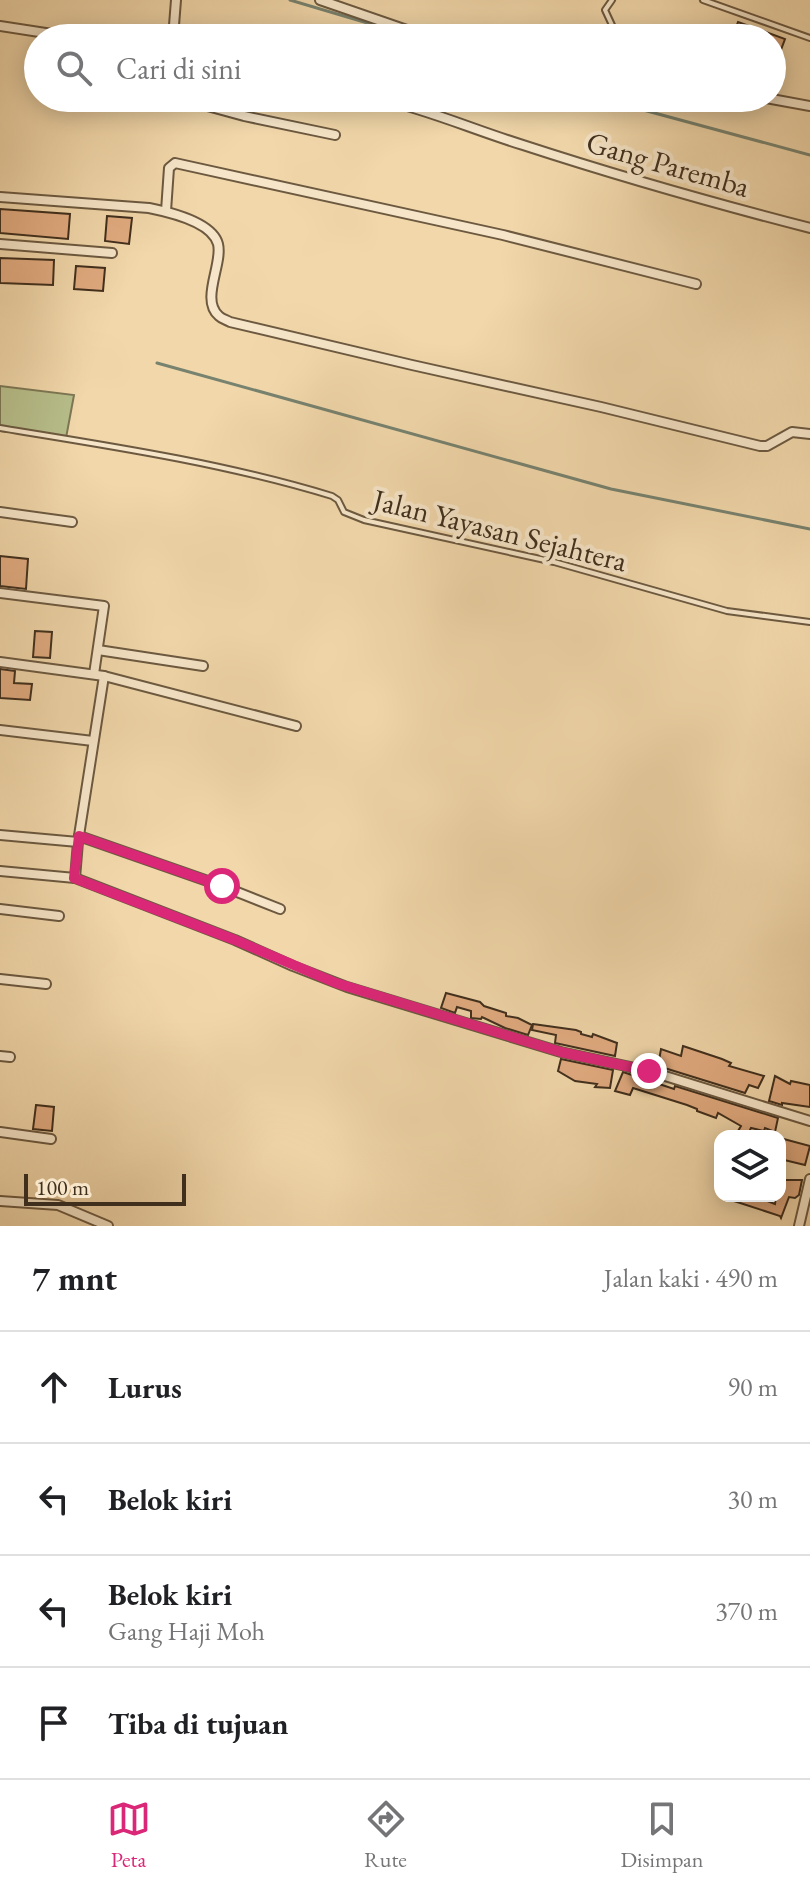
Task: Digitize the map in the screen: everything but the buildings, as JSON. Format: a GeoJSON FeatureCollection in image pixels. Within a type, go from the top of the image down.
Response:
{"type":"FeatureCollection","features":[{"type":"Feature","properties":{"kind":"street"},"geometry":{"type":"LineString","coordinates":[[174,24],[176,0]]}},
{"type":"Feature","properties":{"kind":"street"},"geometry":{"type":"LineString","coordinates":[[320,0],[389,24]]}},
{"type":"Feature","properties":{"kind":"street"},"geometry":{"type":"LineString","coordinates":[[0,26],[24,30]]}},
{"type":"Feature","properties":{"kind":"street"},"geometry":{"type":"LineString","coordinates":[[786,102],[810,106]]}},
{"type":"Feature","properties":{"kind":"street"},"geometry":{"type":"LineString","coordinates":[[229,112],[335,135]]}},
{"type":"Feature","properties":{"kind":"street","name":"Gang Paremba"},"geometry":{"type":"LineString","coordinates":[[426,112],[518,144],[692,197],[810,228]]}},
{"type":"Feature","properties":{"kind":"street"},"geometry":{"type":"LineString","coordinates":[[166,211],[169,168],[175,163],[503,235],[696,284]]}},
{"type":"Feature","properties":{"kind":"street"},"geometry":{"type":"LineString","coordinates":[[0,197],[166,211],[188,219],[210,231],[218,243],[218,263],[212,287],[214,308],[218,316],[230,322],[760,446],[769,445],[792,432],[810,434]]}},
{"type":"Feature","properties":{"kind":"street"},"geometry":{"type":"LineString","coordinates":[[0,244],[112,253]]}},
{"type":"Feature","properties":{"kind":"street"},"geometry":{"type":"LineString","coordinates":[[0,512],[72,522]]}},
{"type":"Feature","properties":{"kind":"street"},"geometry":{"type":"LineString","coordinates":[[0,593],[104,606],[98,650],[93,741],[75,878]]}},
{"type":"Feature","properties":{"kind":"street"},"geometry":{"type":"LineString","coordinates":[[98,650],[203,666]]}},
{"type":"Feature","properties":{"kind":"street"},"geometry":{"type":"LineString","coordinates":[[0,662],[99,675],[296,726]]}},
{"type":"Feature","properties":{"kind":"street"},"geometry":{"type":"LineString","coordinates":[[0,730],[93,741]]}},
{"type":"Feature","properties":{"kind":"street"},"geometry":{"type":"LineString","coordinates":[[0,835],[78,839],[222,886],[280,909]]}},
{"type":"Feature","properties":{"kind":"street"},"geometry":{"type":"LineString","coordinates":[[0,871],[75,878],[336,983],[561,1052],[649,1071],[810,1121]]}},
{"type":"Feature","properties":{"kind":"street"},"geometry":{"type":"LineString","coordinates":[[0,909],[59,916]]}},
{"type":"Feature","properties":{"kind":"street"},"geometry":{"type":"LineString","coordinates":[[0,979],[46,984]]}},
{"type":"Feature","properties":{"kind":"street"},"geometry":{"type":"LineString","coordinates":[[0,1056],[10,1057]]}},
{"type":"Feature","properties":{"kind":"street"},"geometry":{"type":"LineString","coordinates":[[0,1132],[51,1139]]}},
{"type":"Feature","properties":{"kind":"street"},"geometry":{"type":"LineString","coordinates":[[799,1226],[810,1179]]}},
{"type":"Feature","properties":{"kind":"street"},"geometry":{"type":"LineString","coordinates":[[0,1201],[58,1205],[108,1226]]}},
{"type":"Feature","properties":{"kind":"lane"},"geometry":{"type":"LineString","coordinates":[[612,0],[605,10],[612,24]]}},
{"type":"Feature","properties":{"kind":"lane"},"geometry":{"type":"LineString","coordinates":[[703,0],[771,24]]}},
{"type":"Feature","properties":{"kind":"lane"},"geometry":{"type":"LineString","coordinates":[[786,29],[810,38]]}},
{"type":"Feature","properties":{"kind":"lane","name":"Jalan Yayasan Sejahtera"},"geometry":{"type":"LineString","coordinates":[[0,428],[109,446],[287,482],[332,496],[344,512],[364,520],[554,562],[727,611],[810,622]]}},
{"type":"Feature","properties":{"kind":"green space"},"geometry":{"type":"Polygon","coordinates":[[[0,386],[74,395],[66,438],[0,431],[0,386]]]}},
{"type":"Feature","properties":{"kind":"waterway"},"geometry":{"type":"LineString","coordinates":[[290,0],[371,24]]}},
{"type":"Feature","properties":{"kind":"waterway"},"geometry":{"type":"LineString","coordinates":[[651,112],[810,155]]}},
{"type":"Feature","properties":{"kind":"waterway"},"geometry":{"type":"LineString","coordinates":[[157,363],[611,489],[810,529]]}},
{"type":"Feature","properties":{"kind":"route"},"geometry":{"type":"LineString","coordinates":[[222,886],[79,836],[74,878],[336,983],[561,1052],[649,1071]]}}]}
